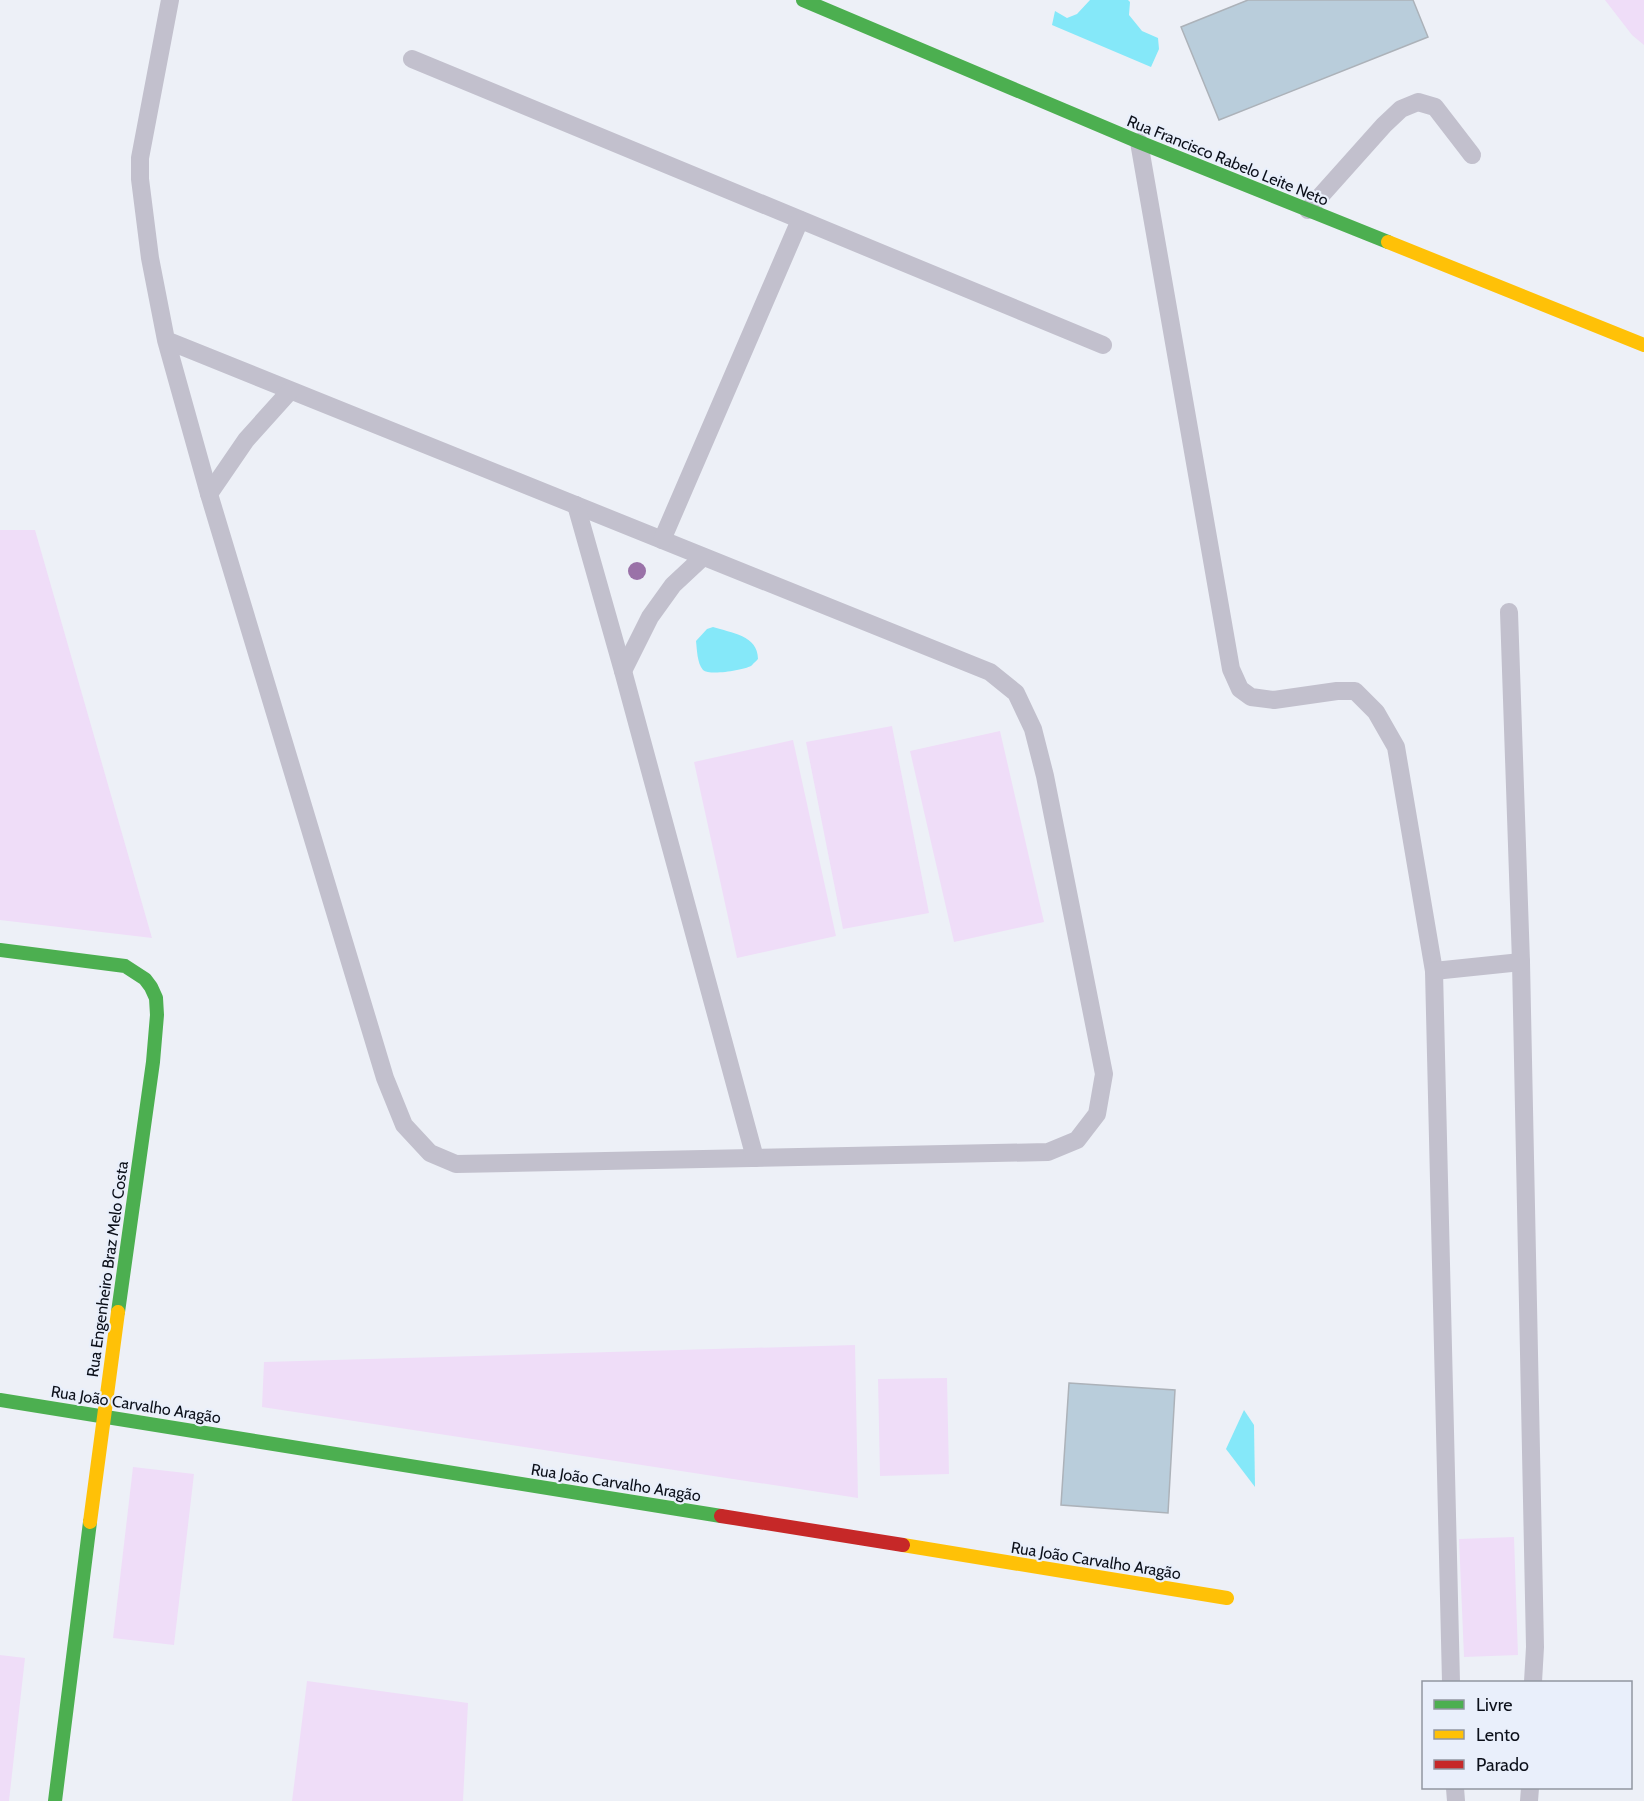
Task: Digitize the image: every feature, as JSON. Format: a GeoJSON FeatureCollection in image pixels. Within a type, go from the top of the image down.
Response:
{"type":"FeatureCollection","features":[{"type":"Feature","properties":{"kind":"street","name":"Rua Francisco Rabelo Leite Neto"},"geometry":{"type":"LineString","coordinates":[[803,0],[1139,142],[1644,345]]}},
{"type":"Feature","properties":{"kind":"street","name":"Rua Engenheiro Braz Melo Costa"},"geometry":{"type":"LineString","coordinates":[[0,950],[125,966],[141,975],[154,991],[157,1007],[153,1062],[103,1415],[55,1801]]}},
{"type":"Feature","properties":{"kind":"street","name":"Rua João Carvalho Aragão"},"geometry":{"type":"LineString","coordinates":[[0,1400],[1227,1598]]}},
{"type":"Feature","properties":{"kind":"lane"},"geometry":{"type":"LineString","coordinates":[[166,340],[990,672],[1016,693],[1033,729],[1045,776],[1104,1074],[1097,1113],[1077,1140],[1048,1152],[456,1164],[430,1153],[404,1125],[385,1078],[209,494],[166,340],[150,258],[140,179],[140,158],[170,0]]}},
{"type":"Feature","properties":{"kind":"lane"},"geometry":{"type":"LineString","coordinates":[[412,59],[1103,345]]}},
{"type":"Feature","properties":{"kind":"lane"},"geometry":{"type":"LineString","coordinates":[[1308,210],[1384,125],[1401,109],[1418,102],[1435,107],[1472,154]]}},
{"type":"Feature","properties":{"kind":"lane"},"geometry":{"type":"LineString","coordinates":[[1139,142],[1231,669],[1240,689],[1251,697],[1274,700],[1337,691],[1355,691],[1376,712],[1396,747],[1434,971],[1451,1681]]}},
{"type":"Feature","properties":{"kind":"lane"},"geometry":{"type":"LineString","coordinates":[[662,540],[800,220]]}},
{"type":"Feature","properties":{"kind":"lane"},"geometry":{"type":"LineString","coordinates":[[209,494],[246,440],[290,391]]}},
{"type":"Feature","properties":{"kind":"lane"},"geometry":{"type":"LineString","coordinates":[[576,505],[755,1158]]}},
{"type":"Feature","properties":{"kind":"lane"},"geometry":{"type":"LineString","coordinates":[[623,671],[650,617],[673,585],[703,557]]}},
{"type":"Feature","properties":{"kind":"lane"},"geometry":{"type":"LineString","coordinates":[[1509,612],[1521,962],[1535,1647],[1533,1681]]}},
{"type":"Feature","properties":{"kind":"lane"},"geometry":{"type":"LineString","coordinates":[[1434,971],[1521,962]]}},
{"type":"Feature","properties":{"kind":"shaded area"},"geometry":{"type":"Polygon","coordinates":[[[1605,0],[1644,0],[1644,45],[1632,35],[1605,0]]]}},
{"type":"Feature","properties":{"kind":"shaded area"},"geometry":{"type":"Polygon","coordinates":[[[0,530],[35,530],[152,938],[0,920],[0,530]]]}},
{"type":"Feature","properties":{"kind":"shaded area"},"geometry":{"type":"Polygon","coordinates":[[[892,726],[929,913],[843,929],[806,742],[892,726]]]}},
{"type":"Feature","properties":{"kind":"shaded area"},"geometry":{"type":"Polygon","coordinates":[[[1000,731],[1044,922],[954,942],[910,751],[1000,731]]]}},
{"type":"Feature","properties":{"kind":"shaded area"},"geometry":{"type":"Polygon","coordinates":[[[793,740],[836,936],[737,958],[694,762],[793,740]]]}},
{"type":"Feature","properties":{"kind":"shaded area"},"geometry":{"type":"Polygon","coordinates":[[[855,1345],[858,1498],[262,1407],[264,1362],[855,1345]]]}},
{"type":"Feature","properties":{"kind":"shaded area"},"geometry":{"type":"Polygon","coordinates":[[[947,1378],[949,1474],[880,1476],[878,1379],[947,1378]]]}},
{"type":"Feature","properties":{"kind":"shaded area"},"geometry":{"type":"Polygon","coordinates":[[[133,1467],[194,1474],[174,1645],[113,1638],[133,1467]]]}},
{"type":"Feature","properties":{"kind":"shaded area"},"geometry":{"type":"Polygon","coordinates":[[[1514,1537],[1518,1655],[1464,1657],[1459,1539],[1514,1537]]]}},
{"type":"Feature","properties":{"kind":"shaded area"},"geometry":{"type":"Polygon","coordinates":[[[0,1655],[25,1658],[9,1801],[0,1801],[0,1655]]]}},
{"type":"Feature","properties":{"kind":"shaded area"},"geometry":{"type":"Polygon","coordinates":[[[307,1681],[468,1703],[463,1801],[292,1801],[307,1681]]]}},
{"type":"Feature","properties":{"kind":"water"},"geometry":{"type":"Polygon","coordinates":[[[1090,0],[1128,0],[1130,2],[1129,15],[1142,31],[1158,38],[1159,49],[1151,67],[1052,25],[1055,11],[1067,18],[1077,14],[1090,0]]]}},
{"type":"Feature","properties":{"kind":"water"},"geometry":{"type":"Polygon","coordinates":[[[713,627],[735,633],[749,640],[757,651],[758,659],[751,666],[734,671],[707,672],[703,670],[698,660],[696,641],[707,629],[713,627]]]}},
{"type":"Feature","properties":{"kind":"water"},"geometry":{"type":"Polygon","coordinates":[[[1244,1410],[1254,1425],[1255,1487],[1226,1449],[1244,1410]]]}},
{"type":"Feature","properties":{"kind":"building"},"geometry":{"type":"Polygon","coordinates":[[[1248,0],[1413,0],[1428,37],[1219,120],[1181,27],[1248,0]]]}},
{"type":"Feature","properties":{"kind":"building"},"geometry":{"type":"Polygon","coordinates":[[[1069,1383],[1175,1390],[1168,1513],[1061,1505],[1069,1383]]]}},
{"type":"Feature","properties":{"kind":"traffic: fast"},"geometry":{"type":"LineString","coordinates":[[803,0],[1139,142],[1388,242]]}},
{"type":"Feature","properties":{"kind":"traffic: fast"},"geometry":{"type":"LineString","coordinates":[[0,950],[125,966],[145,979],[156,998],[153,1062],[118,1312]]}},
{"type":"Feature","properties":{"kind":"traffic: fast"},"geometry":{"type":"LineString","coordinates":[[0,1400],[721,1516]]}},
{"type":"Feature","properties":{"kind":"traffic: fast"},"geometry":{"type":"LineString","coordinates":[[55,1801],[90,1522]]}},
{"type":"Feature","properties":{"kind":"traffic: slow"},"geometry":{"type":"LineString","coordinates":[[1388,242],[1644,345]]}},
{"type":"Feature","properties":{"kind":"traffic: slow"},"geometry":{"type":"LineString","coordinates":[[90,1522],[118,1312]]}},
{"type":"Feature","properties":{"kind":"traffic: slow"},"geometry":{"type":"LineString","coordinates":[[903,1545],[1227,1598]]}},
{"type":"Feature","properties":{"kind":"traffic: jam"},"geometry":{"type":"LineString","coordinates":[[721,1516],[903,1545]]}}]}
